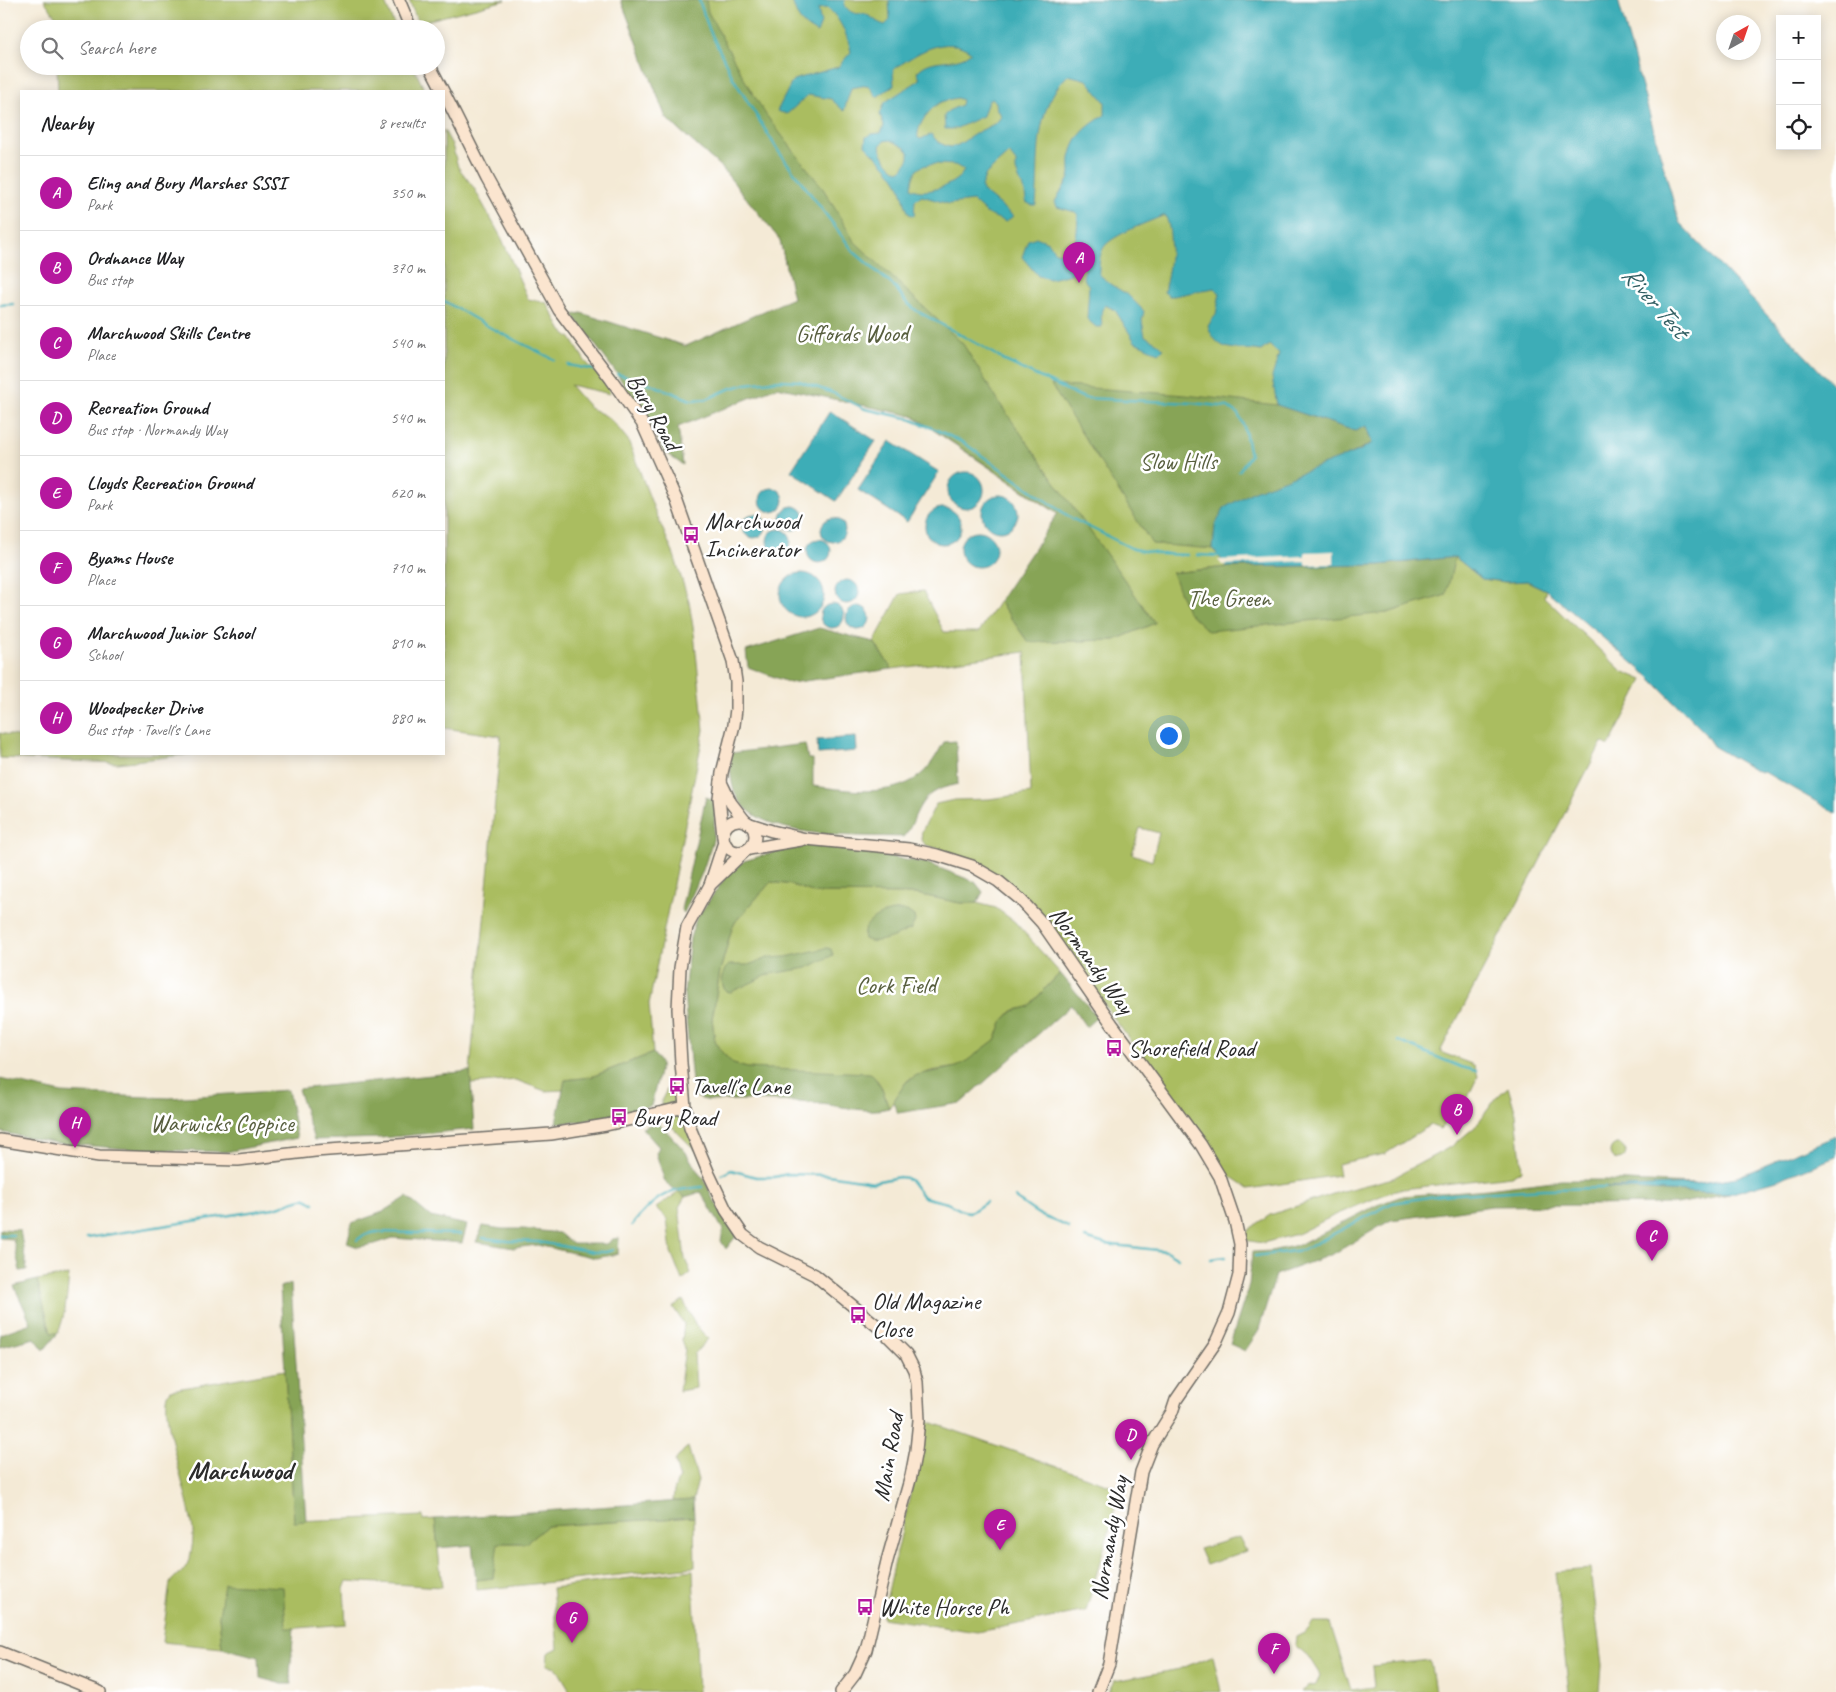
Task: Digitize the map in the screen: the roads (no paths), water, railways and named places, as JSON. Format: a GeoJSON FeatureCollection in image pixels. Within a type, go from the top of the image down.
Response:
{"type":"FeatureCollection","features":[{"type":"Feature","properties":{"kind":"street"},"geometry":{"type":"LineString","coordinates":[[399,0],[407,20]]}},
{"type":"Feature","properties":{"kind":"street","name":"Bury Road"},"geometry":{"type":"LineString","coordinates":[[434,75],[442,90]]}},
{"type":"Feature","properties":{"kind":"street","name":"Bury Road"},"geometry":{"type":"LineString","coordinates":[[445,96],[487,179],[559,310],[642,423],[676,498],[733,662],[736,682],[734,725],[726,754],[719,798],[724,840]]}},
{"type":"Feature","properties":{"kind":"street"},"geometry":{"type":"LineString","coordinates":[[710,885],[753,845],[756,836],[753,828],[731,803],[721,782]]}},
{"type":"Feature","properties":{"kind":"street"},"geometry":{"type":"LineString","coordinates":[[710,885],[724,840],[724,832],[730,823],[738,820],[747,822]]}},
{"type":"Feature","properties":{"kind":"street","name":"Normandy Way"},"geometry":{"type":"LineString","coordinates":[[747,822],[772,831],[806,839],[909,849],[937,855],[972,866],[998,881],[1020,899],[1042,923],[1112,1024],[1201,1145],[1220,1177],[1235,1221],[1240,1244],[1239,1275],[1229,1313],[1216,1342],[1176,1400],[1172,1412],[1152,1444],[1141,1472],[1109,1664],[1098,1692]]}},
{"type":"Feature","properties":{"kind":"street","name":"Normandy Way"},"geometry":{"type":"LineString","coordinates":[[747,851],[806,839]]}},
{"type":"Feature","properties":{"kind":"street"},"geometry":{"type":"LineString","coordinates":[[724,840],[731,850],[737,852],[747,851]]}},
{"type":"Feature","properties":{"kind":"street","name":"Main Road"},"geometry":{"type":"LineString","coordinates":[[710,885],[687,927],[680,968],[679,1040],[685,1107],[690,1128],[708,1174],[726,1210],[743,1235],[758,1247],[815,1275],[882,1329],[906,1354],[914,1370],[917,1382],[918,1420],[916,1450],[911,1476],[887,1561],[866,1650],[855,1674],[841,1692]]}},
{"type":"Feature","properties":{"kind":"street"},"geometry":{"type":"LineString","coordinates":[[0,1140],[99,1156],[238,1160],[315,1151],[550,1134],[606,1125],[685,1107]]}},
{"type":"Feature","properties":{"kind":"street"},"geometry":{"type":"LineString","coordinates":[[0,1652],[100,1692]]}},
{"type":"Feature","properties":{"kind":"water","name":"River Test"},"geometry":{"type":"Polygon","coordinates":[[[792,0],[845,0],[844,5],[851,12],[867,15],[885,25],[890,20],[889,0],[1618,0],[1679,222],[1836,388],[1836,813],[1766,773],[1754,770],[1713,746],[1703,731],[1647,675],[1546,590],[1527,581],[1506,582],[1482,579],[1455,557],[1379,565],[1227,567],[1213,549],[1215,526],[1224,508],[1254,491],[1359,451],[1372,443],[1366,426],[1355,431],[1277,405],[1272,377],[1279,354],[1269,345],[1261,351],[1229,348],[1217,342],[1212,335],[1208,326],[1216,314],[1220,293],[1214,288],[1174,296],[1169,296],[1164,292],[1168,274],[1170,242],[1170,232],[1165,215],[1108,242],[1101,253],[1099,267],[1099,274],[1110,284],[1128,295],[1144,311],[1142,321],[1145,336],[1158,343],[1164,349],[1159,353],[1135,342],[1115,310],[1105,305],[1101,315],[1102,327],[1096,327],[1087,319],[1089,286],[1083,278],[1085,268],[1082,264],[1071,274],[1050,279],[1038,276],[1022,257],[1028,240],[1036,237],[1048,242],[1055,252],[1068,253],[1074,245],[1078,215],[1075,212],[1057,207],[1055,202],[1069,178],[1070,158],[1078,137],[1105,115],[1105,102],[1087,80],[1068,75],[1056,89],[1048,104],[1040,136],[1036,205],[1026,202],[1025,193],[1016,171],[1016,162],[1009,153],[986,174],[981,186],[984,192],[1013,216],[1006,222],[987,214],[973,201],[949,204],[922,196],[915,200],[914,216],[909,214],[901,189],[894,176],[865,145],[866,137],[881,133],[884,126],[880,114],[885,102],[918,81],[920,79],[917,72],[923,67],[930,63],[958,59],[971,52],[951,45],[931,48],[921,52],[893,70],[894,85],[877,97],[868,85],[851,88],[844,111],[831,99],[808,95],[787,114],[777,111],[793,80],[838,67],[851,52],[843,28],[832,12],[827,8],[818,9],[821,23],[817,33],[803,23],[792,0]],[[957,98],[941,102],[932,108],[921,123],[918,138],[921,139],[931,134],[938,142],[944,145],[950,147],[958,145],[996,123],[1001,117],[997,111],[996,102],[992,99],[988,101],[983,116],[955,129],[945,129],[944,116],[948,111],[961,105],[962,100],[957,98]],[[890,140],[884,141],[880,146],[886,160],[898,171],[903,169],[909,158],[909,152],[904,147],[890,140]],[[936,164],[924,166],[915,173],[911,188],[924,191],[941,188],[955,180],[964,170],[955,165],[936,164]]]}},
{"type":"Feature","properties":{"kind":"water"},"geometry":{"type":"Polygon","coordinates":[[[830,411],[876,441],[836,501],[791,471],[830,411]]]}},
{"type":"Feature","properties":{"kind":"water"},"geometry":{"type":"Polygon","coordinates":[[[890,441],[939,472],[907,522],[858,490],[890,441]]]}},
{"type":"Feature","properties":{"kind":"water"},"geometry":{"type":"Polygon","coordinates":[[[966,472],[973,473],[979,477],[983,483],[983,497],[979,503],[973,507],[966,508],[959,507],[953,503],[949,497],[948,490],[949,483],[953,477],[959,473],[966,472]]]}},
{"type":"Feature","properties":{"kind":"water"},"geometry":{"type":"Polygon","coordinates":[[[772,488],[777,489],[783,495],[783,505],[777,511],[772,512],[767,511],[761,505],[760,500],[761,495],[767,489],[772,488]]]}},
{"type":"Feature","properties":{"kind":"water"},"geometry":{"type":"Polygon","coordinates":[[[1000,495],[1012,501],[1018,513],[1012,525],[1000,531],[988,525],[982,513],[988,501],[1000,495]]]}},
{"type":"Feature","properties":{"kind":"water"},"geometry":{"type":"Polygon","coordinates":[[[793,506],[798,507],[804,513],[804,523],[798,529],[793,530],[788,529],[782,523],[781,518],[782,513],[788,507],[793,506]]]}},
{"type":"Feature","properties":{"kind":"water"},"geometry":{"type":"Polygon","coordinates":[[[943,508],[950,509],[956,513],[960,519],[960,533],[956,539],[950,543],[943,544],[936,543],[930,539],[926,533],[925,526],[926,519],[930,513],[936,509],[943,508]]]}},
{"type":"Feature","properties":{"kind":"water"},"geometry":{"type":"Polygon","coordinates":[[[754,514],[759,515],[765,521],[765,531],[759,537],[754,538],[749,537],[743,531],[742,526],[743,521],[749,515],[754,514]]]}},
{"type":"Feature","properties":{"kind":"water"},"geometry":{"type":"Polygon","coordinates":[[[833,518],[838,519],[844,525],[844,535],[838,541],[833,542],[828,541],[822,535],[821,530],[822,525],[828,519],[833,518]]]}},
{"type":"Feature","properties":{"kind":"water"},"geometry":{"type":"Polygon","coordinates":[[[779,529],[784,530],[790,536],[790,546],[784,552],[779,553],[774,552],[768,546],[767,541],[768,536],[774,530],[779,529]]]}},
{"type":"Feature","properties":{"kind":"water"},"geometry":{"type":"Polygon","coordinates":[[[978,531],[985,532],[991,536],[995,542],[995,556],[991,562],[985,566],[978,567],[971,566],[965,562],[961,556],[960,549],[961,542],[965,536],[971,532],[978,531]]]}},
{"type":"Feature","properties":{"kind":"water"},"geometry":{"type":"Polygon","coordinates":[[[819,539],[824,540],[830,546],[830,556],[824,562],[819,563],[814,562],[808,556],[807,551],[808,546],[814,540],[819,539]]]}},
{"type":"Feature","properties":{"kind":"water"},"geometry":{"type":"Polygon","coordinates":[[[798,573],[806,573],[818,579],[824,595],[818,611],[806,617],[798,617],[786,611],[780,599],[780,591],[786,579],[798,573]]]}},
{"type":"Feature","properties":{"kind":"water"},"geometry":{"type":"Polygon","coordinates":[[[847,580],[852,581],[858,587],[858,597],[852,603],[847,604],[842,603],[836,597],[835,592],[836,587],[842,581],[847,580]]]}},
{"type":"Feature","properties":{"kind":"water"},"geometry":{"type":"Polygon","coordinates":[[[832,604],[837,605],[843,611],[843,621],[837,627],[832,628],[827,627],[821,621],[820,616],[821,611],[827,605],[832,604]]]}},
{"type":"Feature","properties":{"kind":"water"},"geometry":{"type":"Polygon","coordinates":[[[858,606],[863,607],[869,613],[869,623],[863,629],[858,630],[853,629],[847,623],[846,618],[847,613],[853,607],[858,606]]]}},
{"type":"Feature","properties":{"kind":"water"},"geometry":{"type":"Polygon","coordinates":[[[856,737],[857,751],[818,754],[817,740],[856,737]]]}},
{"type":"Feature","properties":{"kind":"water"},"geometry":{"type":"Polygon","coordinates":[[[1836,1136],[1836,1157],[1777,1180],[1729,1194],[1605,1188],[1693,1184],[1737,1177],[1836,1136]]]}},
{"type":"Feature","properties":{"kind":"waterway"},"geometry":{"type":"LineString","coordinates":[[699,0],[709,29],[733,78],[779,152],[854,252],[896,288],[906,302],[917,311],[1005,361],[1084,398],[1192,403],[1228,407],[1238,414],[1244,426],[1250,455],[1239,471]]}},
{"type":"Feature","properties":{"kind":"waterway"},"geometry":{"type":"LineString","coordinates":[[445,302],[491,328],[555,360]]}},
{"type":"Feature","properties":{"kind":"waterway"},"geometry":{"type":"LineString","coordinates":[[0,305],[13,304]]}},
{"type":"Feature","properties":{"kind":"waterway"},"geometry":{"type":"LineString","coordinates":[[568,365],[595,370]]}},
{"type":"Feature","properties":{"kind":"waterway"},"geometry":{"type":"LineString","coordinates":[[617,374],[648,383],[691,400],[707,399],[746,384],[780,380],[799,381],[833,393],[865,409],[907,418],[964,443],[1071,518],[1133,549],[1160,554],[1188,555]]}},
{"type":"Feature","properties":{"kind":"waterway"},"geometry":{"type":"LineString","coordinates":[[1197,555],[1218,556]]}},
{"type":"Feature","properties":{"kind":"waterway"},"geometry":{"type":"LineString","coordinates":[[1398,1041],[1461,1067],[1476,1071]]}},
{"type":"Feature","properties":{"kind":"waterway"},"geometry":{"type":"LineString","coordinates":[[722,1175],[731,1170],[756,1177],[775,1177],[787,1174],[828,1175],[874,1182],[899,1177],[911,1181],[923,1197],[947,1203],[963,1211],[973,1211],[986,1202]]}},
{"type":"Feature","properties":{"kind":"waterway"},"geometry":{"type":"LineString","coordinates":[[632,1225],[648,1207],[662,1196],[679,1190],[702,1187]]}},
{"type":"Feature","properties":{"kind":"waterway"},"geometry":{"type":"LineString","coordinates":[[1255,1256],[1303,1250],[1392,1203],[1441,1195],[1544,1189],[1605,1188]]}},
{"type":"Feature","properties":{"kind":"waterway"},"geometry":{"type":"LineString","coordinates":[[1015,1198],[1039,1215],[1069,1228]]}},
{"type":"Feature","properties":{"kind":"waterway"},"geometry":{"type":"LineString","coordinates":[[87,1238],[274,1208],[303,1199],[314,1203]]}},
{"type":"Feature","properties":{"kind":"waterway"},"geometry":{"type":"LineString","coordinates":[[357,1240],[364,1235],[376,1232],[460,1234]]}},
{"type":"Feature","properties":{"kind":"waterway"},"geometry":{"type":"LineString","coordinates":[[0,1235],[13,1235]]}},
{"type":"Feature","properties":{"kind":"waterway"},"geometry":{"type":"LineString","coordinates":[[483,1238],[539,1242],[594,1252],[613,1250]]}},
{"type":"Feature","properties":{"kind":"waterway"},"geometry":{"type":"LineString","coordinates":[[1085,1238],[1105,1244],[1166,1251],[1178,1258]]}},
{"type":"Feature","properties":{"kind":"waterway"},"geometry":{"type":"LineString","coordinates":[[1211,1259],[1225,1257]]}},
{"type":"Feature","properties":{"kind":"place","name":"Eling and Bury Marshes SSSI"},"geometry":{"type":"Point","coordinates":[1079,283]}},
{"type":"Feature","properties":{"kind":"place","name":"Marchwood Incinerator"},"geometry":{"type":"Point","coordinates":[691,535]}},
{"type":"Feature","properties":{"kind":"place","name":"Shorefield Road"},"geometry":{"type":"Point","coordinates":[1114,1048]}},
{"type":"Feature","properties":{"kind":"place","name":"Tavell's Lane"},"geometry":{"type":"Point","coordinates":[677,1086]}},
{"type":"Feature","properties":{"kind":"place","name":"Bury Road"},"geometry":{"type":"Point","coordinates":[619,1117]}},
{"type":"Feature","properties":{"kind":"place","name":"Ordnance Way"},"geometry":{"type":"Point","coordinates":[1457,1135]}},
{"type":"Feature","properties":{"kind":"place","name":"Woodpecker Drive"},"geometry":{"type":"Point","coordinates":[75,1148]}},
{"type":"Feature","properties":{"kind":"place","name":"Marchwood Skills Centre"},"geometry":{"type":"Point","coordinates":[1652,1261]}},
{"type":"Feature","properties":{"kind":"place","name":"Old Magazine Close"},"geometry":{"type":"Point","coordinates":[858,1315]}},
{"type":"Feature","properties":{"kind":"place","name":"Recreation Ground"},"geometry":{"type":"Point","coordinates":[1131,1460]}},
{"type":"Feature","properties":{"kind":"place","name":"Lloyds Recreation Ground"},"geometry":{"type":"Point","coordinates":[1000,1550]}},
{"type":"Feature","properties":{"kind":"place","name":"White Horse Ph"},"geometry":{"type":"Point","coordinates":[865,1607]}},
{"type":"Feature","properties":{"kind":"place","name":"Marchwood Junior School"},"geometry":{"type":"Point","coordinates":[572,1643]}},
{"type":"Feature","properties":{"kind":"place","name":"Byams House"},"geometry":{"type":"Point","coordinates":[1274,1674]}},
{"type":"Feature","properties":{"kind":"district","name":"Marchwood"},"geometry":{"type":"Point","coordinates":[240,1470]}},
{"type":"Feature","properties":{"kind":"park label","name":"Giffords Wood"},"geometry":{"type":"Point","coordinates":[852,333]}},
{"type":"Feature","properties":{"kind":"park label","name":"Slow Hills"},"geometry":{"type":"Point","coordinates":[1178,461]}},
{"type":"Feature","properties":{"kind":"park label","name":"The Green"},"geometry":{"type":"Point","coordinates":[1229,598]}},
{"type":"Feature","properties":{"kind":"park label","name":"Cork Field"},"geometry":{"type":"Point","coordinates":[896,985]}},
{"type":"Feature","properties":{"kind":"park label","name":"Warwicks Coppice"},"geometry":{"type":"Point","coordinates":[222,1123]}}]}
